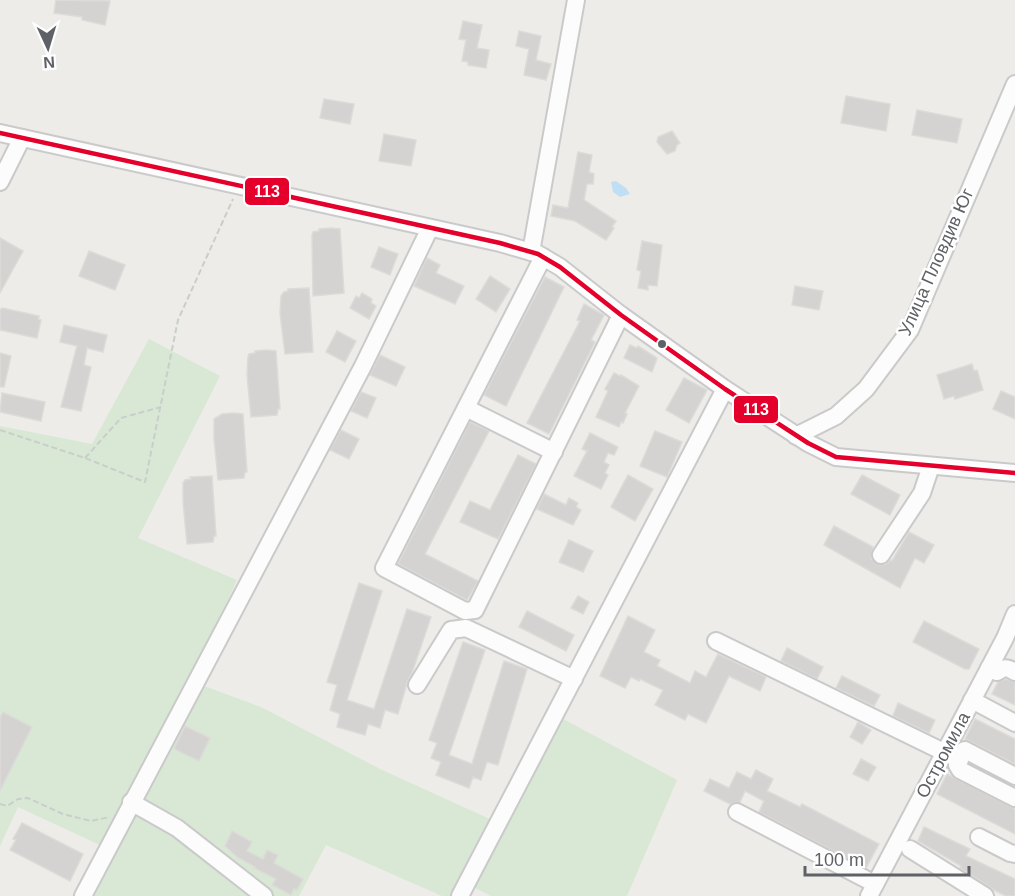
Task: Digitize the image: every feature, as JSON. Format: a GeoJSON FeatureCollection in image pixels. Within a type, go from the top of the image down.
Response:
{"type":"FeatureCollection","features":[{"type":"Feature","properties":{"kind":"street"},"geometry":{"type":"LineString","coordinates":[[576,0],[537,254],[466,408],[384,568],[465,611],[475,610],[621,315]]}},
{"type":"Feature","properties":{"kind":"street","name":"Улица Пловдив Юг"},"geometry":{"type":"LineString","coordinates":[[796,436],[836,416],[866,389],[910,330],[1015,84]]}},
{"type":"Feature","properties":{"kind":"street"},"geometry":{"type":"LineString","coordinates":[[0,133],[430,228],[537,254],[560,267],[621,315],[725,389],[796,436],[836,457],[1015,473]]}},
{"type":"Feature","properties":{"kind":"street"},"geometry":{"type":"LineString","coordinates":[[0,182],[22,138]]}},
{"type":"Feature","properties":{"kind":"street"},"geometry":{"type":"LineString","coordinates":[[83,896],[363,366],[430,228]]}},
{"type":"Feature","properties":{"kind":"street"},"geometry":{"type":"LineString","coordinates":[[460,896],[725,389]]}},
{"type":"Feature","properties":{"kind":"street"},"geometry":{"type":"LineString","coordinates":[[466,408],[554,452]]}},
{"type":"Feature","properties":{"kind":"street"},"geometry":{"type":"LineString","coordinates":[[881,555],[921,493],[931,466]]}},
{"type":"Feature","properties":{"kind":"street","name":"Остромила"},"geometry":{"type":"LineString","coordinates":[[872,890],[952,756],[972,700],[1013,622]]}},
{"type":"Feature","properties":{"kind":"street"},"geometry":{"type":"LineString","coordinates":[[417,685],[451,630],[466,628],[574,680]]}},
{"type":"Feature","properties":{"kind":"street"},"geometry":{"type":"LineString","coordinates":[[716,641],[952,756],[958,769],[1015,798]]}},
{"type":"Feature","properties":{"kind":"street"},"geometry":{"type":"LineString","coordinates":[[988,668],[997,672],[1008,668],[1015,672]]}},
{"type":"Feature","properties":{"kind":"street"},"geometry":{"type":"LineString","coordinates":[[972,700],[1015,723]]}},
{"type":"Feature","properties":{"kind":"street"},"geometry":{"type":"LineString","coordinates":[[952,756],[965,750],[1015,776]]}},
{"type":"Feature","properties":{"kind":"street"},"geometry":{"type":"LineString","coordinates":[[131,802],[177,828],[264,896]]}},
{"type":"Feature","properties":{"kind":"street"},"geometry":{"type":"LineString","coordinates":[[736,812],[872,890]]}},
{"type":"Feature","properties":{"kind":"street"},"geometry":{"type":"LineString","coordinates":[[979,837],[1015,854]]}},
{"type":"Feature","properties":{"kind":"street"},"geometry":{"type":"LineString","coordinates":[[910,849],[985,896]]}},
{"type":"Feature","properties":{"kind":"path"},"geometry":{"type":"LineString","coordinates":[[0,430],[85,458],[146,482],[178,320],[239,185]]}},
{"type":"Feature","properties":{"kind":"path"},"geometry":{"type":"LineString","coordinates":[[85,458],[121,418],[161,407]]}},
{"type":"Feature","properties":{"kind":"path"},"geometry":{"type":"LineString","coordinates":[[0,804],[7,806],[28,798],[63,814],[91,821],[114,816]]}},
{"type":"Feature","properties":{"kind":"green space"},"geometry":{"type":"Polygon","coordinates":[[[149,339],[220,376],[138,538],[237,580],[191,681],[261,707],[380,769],[492,820],[554,714],[677,780],[627,896],[491,896],[467,884],[461,896],[442,896],[326,845],[299,896],[92,896],[102,846],[18,807],[0,846],[0,426],[92,444],[149,339]]]}},
{"type":"Feature","properties":{"kind":"water"},"geometry":{"type":"Polygon","coordinates":[[[616,181],[630,194],[620,197],[613,192],[611,182],[616,181]]]}},
{"type":"Feature","properties":{"kind":"building"},"geometry":{"type":"Polygon","coordinates":[[[56,0],[110,1],[105,25],[82,20],[82,17],[54,13],[56,0]]]}},
{"type":"Feature","properties":{"kind":"building"},"geometry":{"type":"Polygon","coordinates":[[[463,21],[482,25],[477,48],[489,50],[486,68],[468,65],[468,62],[462,61],[466,40],[459,39],[463,21]]]}},
{"type":"Feature","properties":{"kind":"building"},"geometry":{"type":"Polygon","coordinates":[[[519,31],[541,36],[536,60],[551,64],[546,80],[524,75],[529,49],[516,46],[519,31]]]}},
{"type":"Feature","properties":{"kind":"building"},"geometry":{"type":"Polygon","coordinates":[[[846,96],[890,104],[886,131],[841,123],[846,96]]]}},
{"type":"Feature","properties":{"kind":"building"},"geometry":{"type":"Polygon","coordinates":[[[324,99],[354,104],[350,124],[320,118],[324,99]]]}},
{"type":"Feature","properties":{"kind":"building"},"geometry":{"type":"Polygon","coordinates":[[[917,110],[962,119],[957,143],[912,135],[917,110]]]}},
{"type":"Feature","properties":{"kind":"building"},"geometry":{"type":"Polygon","coordinates":[[[672,131],[680,143],[675,151],[667,154],[657,142],[658,137],[672,131]]]}},
{"type":"Feature","properties":{"kind":"building"},"geometry":{"type":"Polygon","coordinates":[[[384,134],[416,140],[411,166],[379,161],[384,134]]]}},
{"type":"Feature","properties":{"kind":"building"},"geometry":{"type":"Polygon","coordinates":[[[578,152],[592,155],[589,172],[594,174],[593,184],[587,184],[584,200],[616,221],[606,240],[575,221],[551,216],[553,205],[568,208],[578,152]]]}},
{"type":"Feature","properties":{"kind":"building"},"geometry":{"type":"Polygon","coordinates":[[[319,229],[340,229],[344,293],[313,296],[312,235],[319,229]]]}},
{"type":"Feature","properties":{"kind":"building"},"geometry":{"type":"Polygon","coordinates":[[[0,238],[23,251],[0,293],[0,238]]]}},
{"type":"Feature","properties":{"kind":"building"},"geometry":{"type":"Polygon","coordinates":[[[642,241],[662,245],[657,286],[648,285],[648,290],[638,288],[641,271],[637,270],[642,241]]]}},
{"type":"Feature","properties":{"kind":"building"},"geometry":{"type":"Polygon","coordinates":[[[379,247],[398,254],[390,275],[371,267],[379,247]]]}},
{"type":"Feature","properties":{"kind":"building"},"geometry":{"type":"Polygon","coordinates":[[[89,251],[125,265],[115,290],[79,276],[89,251]]]}},
{"type":"Feature","properties":{"kind":"building"},"geometry":{"type":"Polygon","coordinates":[[[427,258],[440,265],[436,273],[464,286],[455,304],[414,286],[427,258]]]}},
{"type":"Feature","properties":{"kind":"building"},"geometry":{"type":"Polygon","coordinates":[[[490,276],[510,289],[496,312],[476,299],[490,276]]]}},
{"type":"Feature","properties":{"kind":"building"},"geometry":{"type":"Polygon","coordinates":[[[545,277],[564,287],[506,406],[484,395],[545,277]]]}},
{"type":"Feature","properties":{"kind":"building"},"geometry":{"type":"Polygon","coordinates":[[[795,286],[823,291],[819,310],[792,305],[795,286]]]}},
{"type":"Feature","properties":{"kind":"building"},"geometry":{"type":"Polygon","coordinates":[[[309,288],[313,352],[285,354],[280,313],[281,296],[288,289],[309,288]]]}},
{"type":"Feature","properties":{"kind":"building"},"geometry":{"type":"Polygon","coordinates":[[[362,293],[372,299],[371,303],[376,306],[369,319],[350,308],[356,296],[359,298],[362,293]]]}},
{"type":"Feature","properties":{"kind":"building"},"geometry":{"type":"Polygon","coordinates":[[[584,304],[604,315],[591,340],[595,342],[549,434],[527,423],[580,321],[577,320],[584,304]]]}},
{"type":"Feature","properties":{"kind":"building"},"geometry":{"type":"Polygon","coordinates":[[[2,308],[39,316],[38,319],[41,320],[37,338],[0,330],[0,310],[2,308]]]}},
{"type":"Feature","properties":{"kind":"building"},"geometry":{"type":"Polygon","coordinates":[[[64,325],[107,335],[103,352],[87,348],[84,365],[91,367],[81,411],[61,407],[77,346],[60,342],[64,325]]]}},
{"type":"Feature","properties":{"kind":"building"},"geometry":{"type":"Polygon","coordinates":[[[337,331],[356,341],[345,362],[326,352],[337,331]]]}},
{"type":"Feature","properties":{"kind":"building"},"geometry":{"type":"Polygon","coordinates":[[[630,345],[637,348],[638,346],[657,358],[652,372],[624,358],[630,345]]]}},
{"type":"Feature","properties":{"kind":"building"},"geometry":{"type":"Polygon","coordinates":[[[255,351],[276,351],[280,409],[277,415],[251,417],[247,375],[248,357],[255,351]]]}},
{"type":"Feature","properties":{"kind":"building"},"geometry":{"type":"Polygon","coordinates":[[[0,353],[11,356],[4,387],[0,387],[0,353]]]}},
{"type":"Feature","properties":{"kind":"building"},"geometry":{"type":"Polygon","coordinates":[[[380,355],[405,367],[396,386],[370,375],[380,355]]]}},
{"type":"Feature","properties":{"kind":"building"},"geometry":{"type":"Polygon","coordinates":[[[972,364],[974,371],[977,370],[983,390],[955,399],[954,396],[944,399],[937,375],[972,364]]]}},
{"type":"Feature","properties":{"kind":"building"},"geometry":{"type":"Polygon","coordinates":[[[614,373],[639,386],[625,413],[627,414],[623,423],[621,422],[619,427],[596,417],[608,391],[605,389],[614,373]]]}},
{"type":"Feature","properties":{"kind":"building"},"geometry":{"type":"Polygon","coordinates":[[[684,378],[707,390],[689,423],[666,410],[684,378]]]}},
{"type":"Feature","properties":{"kind":"building"},"geometry":{"type":"Polygon","coordinates":[[[1001,391],[1015,397],[1015,419],[993,409],[1001,391]]]}},
{"type":"Feature","properties":{"kind":"building"},"geometry":{"type":"Polygon","coordinates":[[[361,392],[376,398],[367,418],[351,411],[361,392]]]}},
{"type":"Feature","properties":{"kind":"building"},"geometry":{"type":"Polygon","coordinates":[[[2,393],[45,402],[41,421],[0,412],[2,393]]]}},
{"type":"Feature","properties":{"kind":"building"},"geometry":{"type":"Polygon","coordinates":[[[222,414],[243,414],[247,472],[244,478],[218,480],[214,419],[222,414]]]}},
{"type":"Feature","properties":{"kind":"building"},"geometry":{"type":"Polygon","coordinates":[[[470,422],[489,431],[425,554],[478,581],[467,600],[398,564],[470,422]]]}},
{"type":"Feature","properties":{"kind":"building"},"geometry":{"type":"Polygon","coordinates":[[[341,430],[359,439],[349,459],[330,450],[341,430]]]}},
{"type":"Feature","properties":{"kind":"building"},"geometry":{"type":"Polygon","coordinates":[[[655,431],[682,442],[667,477],[640,466],[655,431]]]}},
{"type":"Feature","properties":{"kind":"building"},"geometry":{"type":"Polygon","coordinates":[[[590,433],[618,447],[614,455],[608,453],[604,462],[609,465],[605,473],[608,475],[601,489],[574,476],[587,451],[582,449],[590,433]]]}},
{"type":"Feature","properties":{"kind":"building"},"geometry":{"type":"Polygon","coordinates":[[[518,455],[536,464],[498,539],[460,522],[470,501],[490,510],[518,455]]]}},
{"type":"Feature","properties":{"kind":"building"},"geometry":{"type":"Polygon","coordinates":[[[628,475],[653,489],[635,521],[611,507],[628,475]]]}},
{"type":"Feature","properties":{"kind":"building"},"geometry":{"type":"Polygon","coordinates":[[[862,475],[900,495],[890,515],[851,494],[862,475]]]}},
{"type":"Feature","properties":{"kind":"building"},"geometry":{"type":"Polygon","coordinates":[[[212,476],[216,536],[213,542],[187,544],[183,483],[191,479],[190,477],[212,476]]]}},
{"type":"Feature","properties":{"kind":"building"},"geometry":{"type":"Polygon","coordinates":[[[544,494],[566,505],[569,498],[578,503],[576,507],[581,510],[573,525],[537,509],[544,494]]]}},
{"type":"Feature","properties":{"kind":"building"},"geometry":{"type":"Polygon","coordinates":[[[834,526],[873,547],[871,559],[880,565],[892,561],[909,532],[934,545],[924,563],[915,558],[900,588],[824,545],[834,526]]]}},
{"type":"Feature","properties":{"kind":"building"},"geometry":{"type":"Polygon","coordinates":[[[569,540],[593,551],[583,572],[559,562],[569,540]]]}},
{"type":"Feature","properties":{"kind":"building"},"geometry":{"type":"Polygon","coordinates":[[[359,583],[382,591],[347,700],[374,709],[407,609],[431,617],[398,714],[385,710],[380,728],[368,724],[365,735],[337,727],[340,714],[330,710],[337,685],[327,682],[359,583]]]}},
{"type":"Feature","properties":{"kind":"building"},"geometry":{"type":"Polygon","coordinates":[[[578,596],[589,602],[583,614],[571,608],[578,596]]]}},
{"type":"Feature","properties":{"kind":"building"},"geometry":{"type":"Polygon","coordinates":[[[527,611],[574,635],[566,651],[519,627],[527,611]]]}},
{"type":"Feature","properties":{"kind":"building"},"geometry":{"type":"Polygon","coordinates":[[[628,616],[655,630],[644,652],[660,660],[657,666],[690,683],[695,671],[706,677],[718,654],[766,677],[760,691],[729,676],[706,723],[688,714],[685,720],[655,705],[663,690],[640,679],[639,681],[631,677],[625,688],[600,676],[628,616]]]}},
{"type":"Feature","properties":{"kind":"building"},"geometry":{"type":"Polygon","coordinates":[[[924,621],[979,649],[969,669],[913,642],[924,621]]]}},
{"type":"Feature","properties":{"kind":"building"},"geometry":{"type":"Polygon","coordinates":[[[463,642],[485,650],[449,755],[472,764],[504,661],[527,669],[498,765],[487,762],[481,780],[473,777],[469,788],[436,775],[441,762],[431,758],[437,743],[429,740],[463,642]]]}},
{"type":"Feature","properties":{"kind":"building"},"geometry":{"type":"Polygon","coordinates":[[[787,648],[823,667],[817,679],[781,661],[787,648]]]}},
{"type":"Feature","properties":{"kind":"building"},"geometry":{"type":"Polygon","coordinates":[[[842,676],[880,695],[874,706],[836,688],[842,676]]]}},
{"type":"Feature","properties":{"kind":"building"},"geometry":{"type":"Polygon","coordinates":[[[1006,679],[1015,682],[1015,705],[992,694],[998,682],[1006,679]]]}},
{"type":"Feature","properties":{"kind":"building"},"geometry":{"type":"Polygon","coordinates":[[[898,703],[935,720],[929,733],[893,716],[898,703]]]}},
{"type":"Feature","properties":{"kind":"building"},"geometry":{"type":"Polygon","coordinates":[[[3,712],[32,727],[0,791],[0,718],[3,712]]]}},
{"type":"Feature","properties":{"kind":"building"},"geometry":{"type":"Polygon","coordinates":[[[975,719],[1015,739],[1015,764],[965,739],[975,719]]]}},
{"type":"Feature","properties":{"kind":"building"},"geometry":{"type":"Polygon","coordinates":[[[858,722],[871,730],[862,744],[850,737],[858,722]]]}},
{"type":"Feature","properties":{"kind":"building"},"geometry":{"type":"Polygon","coordinates":[[[185,726],[210,738],[199,761],[174,749],[185,726]]]}},
{"type":"Feature","properties":{"kind":"building"},"geometry":{"type":"Polygon","coordinates":[[[861,759],[876,767],[868,781],[853,774],[861,759]]]}},
{"type":"Feature","properties":{"kind":"building"},"geometry":{"type":"Polygon","coordinates":[[[756,770],[773,779],[767,791],[800,807],[802,804],[879,844],[866,868],[759,812],[764,801],[745,791],[740,802],[730,804],[704,791],[710,779],[729,788],[737,772],[751,779],[756,770]]]}},
{"type":"Feature","properties":{"kind":"building"},"geometry":{"type":"Polygon","coordinates":[[[947,774],[1015,809],[1015,834],[937,794],[947,774]]]}},
{"type":"Feature","properties":{"kind":"building"},"geometry":{"type":"Polygon","coordinates":[[[22,823],[83,854],[70,881],[10,850],[22,823]]]}},
{"type":"Feature","properties":{"kind":"building"},"geometry":{"type":"Polygon","coordinates":[[[924,827],[970,849],[966,856],[1015,879],[1015,896],[1006,896],[994,890],[960,868],[961,866],[918,841],[924,827]]]}},
{"type":"Feature","properties":{"kind":"building"},"geometry":{"type":"Polygon","coordinates":[[[232,831],[252,842],[247,851],[263,859],[267,850],[278,855],[274,863],[303,879],[297,890],[294,889],[291,895],[272,885],[276,879],[237,857],[225,846],[232,831]]]}},
{"type":"Feature","properties":{"kind":"transit line","name":"113"},"geometry":{"type":"LineString","coordinates":[[0,133],[500,243],[538,254],[560,267],[621,315],[725,389],[808,443],[836,457],[1015,473]]}}]}
